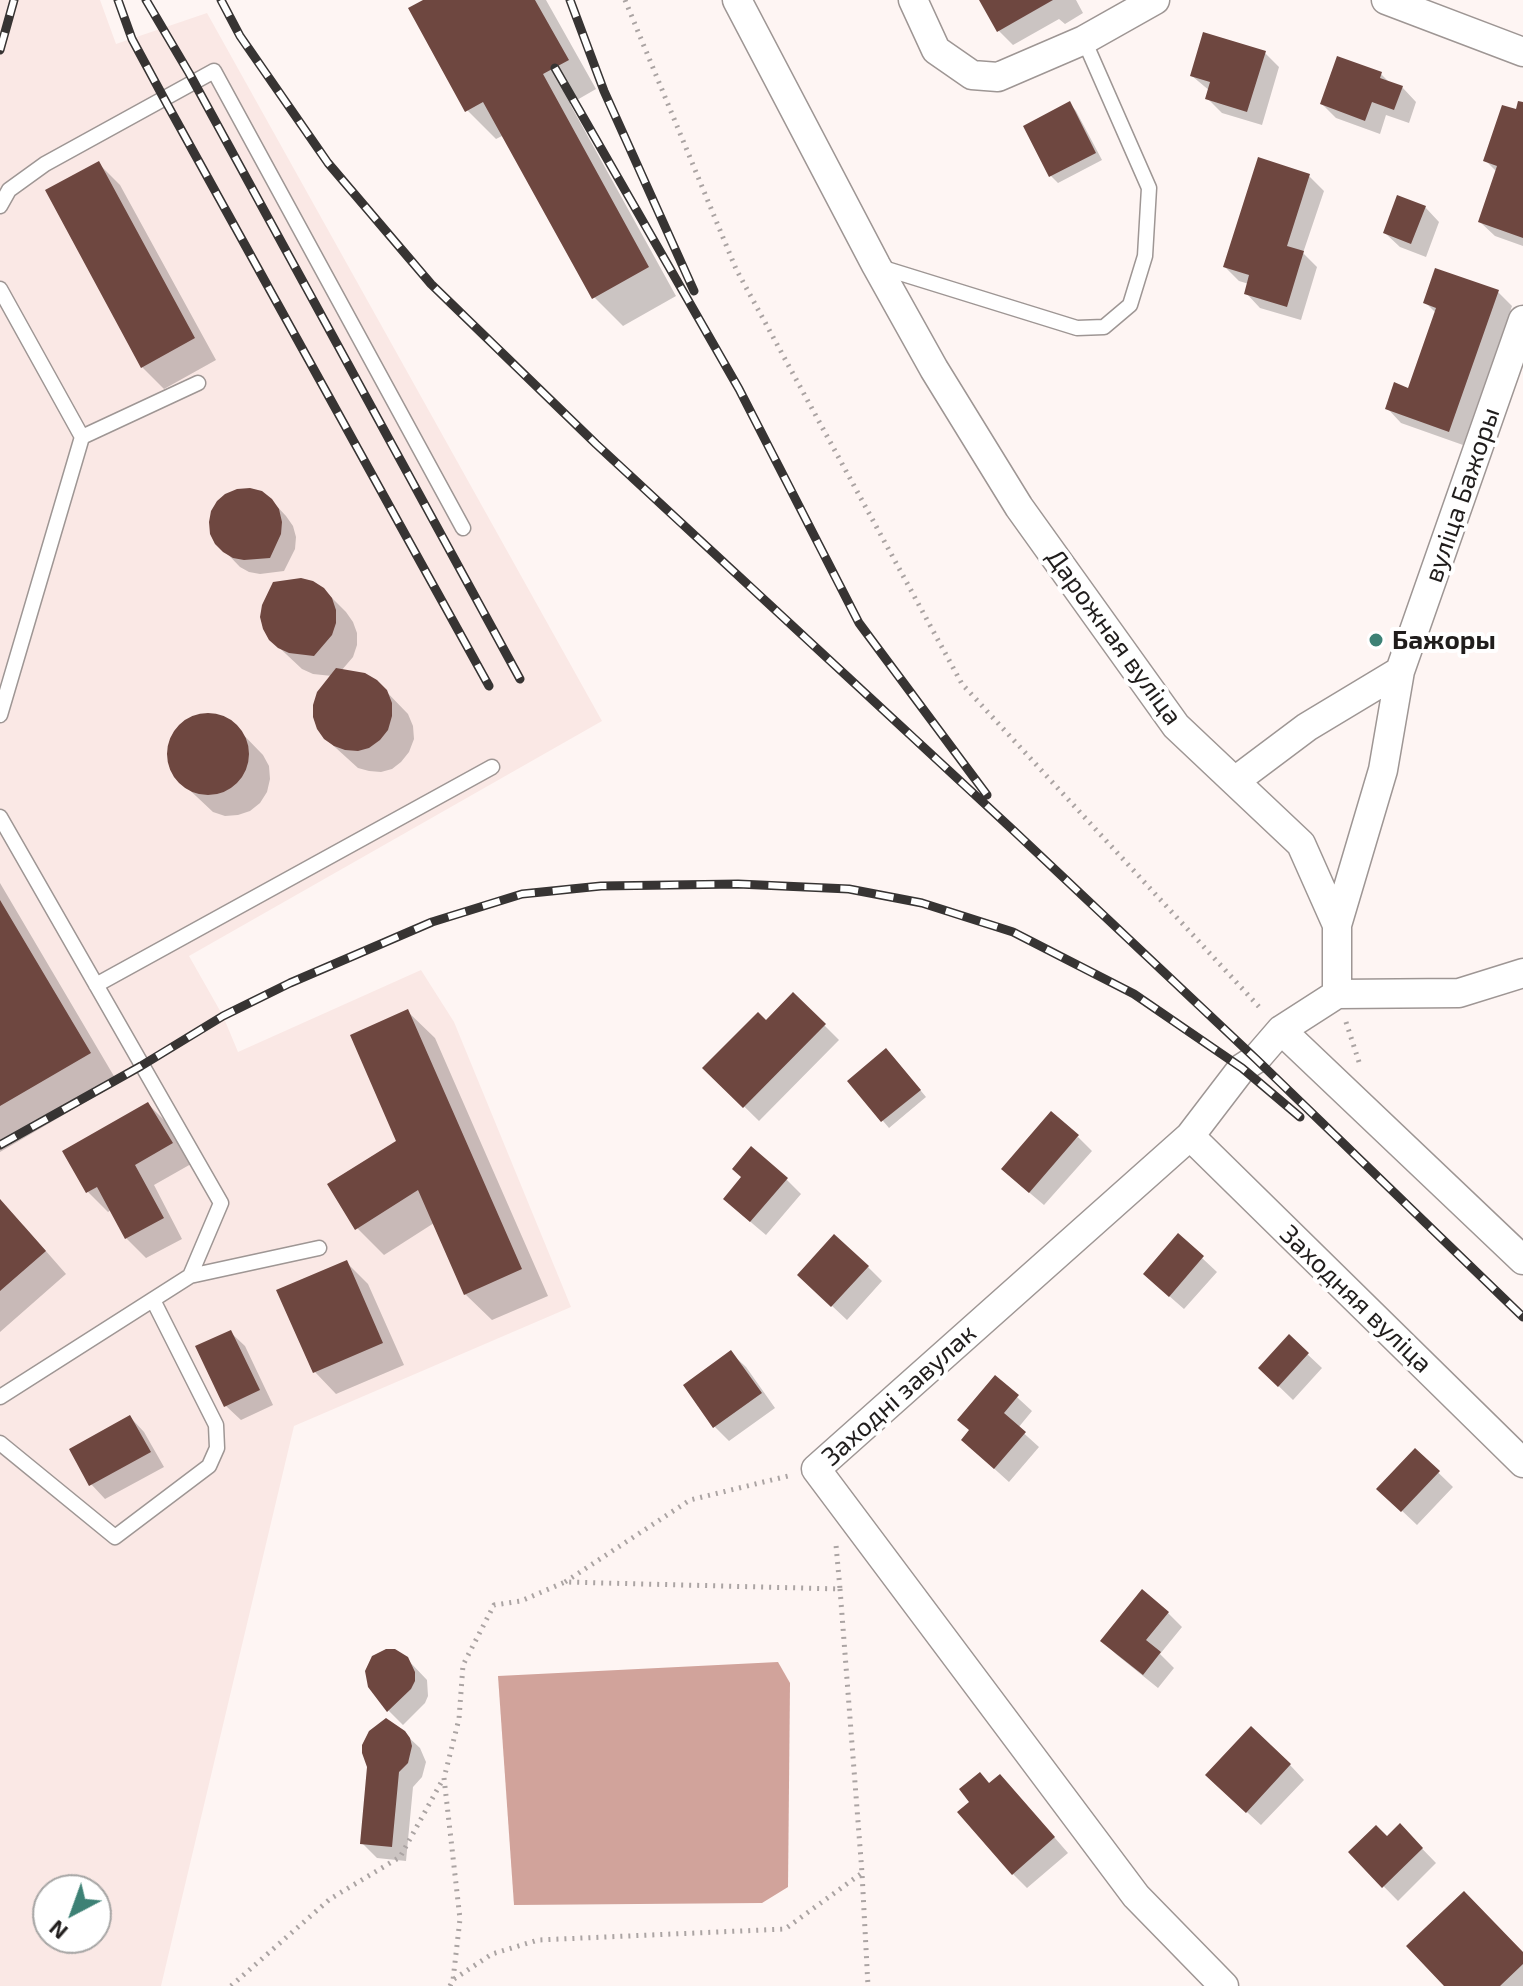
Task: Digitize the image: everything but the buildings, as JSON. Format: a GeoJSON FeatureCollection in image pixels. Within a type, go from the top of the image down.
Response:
{"type":"FeatureCollection","features":[{"type":"Feature","properties":{"kind":"street","name":"Дарожная вуліца"},"geometry":{"type":"LineString","coordinates":[[737,0],[876,265],[934,369],[1019,507],[1176,726],[1301,844],[1337,925],[1337,994]]}},
{"type":"Feature","properties":{"kind":"street"},"geometry":{"type":"LineString","coordinates":[[913,0],[936,50],[972,75],[998,77],[1084,40],[1155,0]]}},
{"type":"Feature","properties":{"kind":"street"},"geometry":{"type":"LineString","coordinates":[[1386,0],[1523,52]]}},
{"type":"Feature","properties":{"kind":"street","name":"вуліца Бажоры"},"geometry":{"type":"LineString","coordinates":[[1337,925],[1383,770],[1400,671],[1523,320]]}},
{"type":"Feature","properties":{"kind":"street"},"geometry":{"type":"LineString","coordinates":[[1235,781],[1307,727],[1400,671]]}},
{"type":"Feature","properties":{"kind":"street"},"geometry":{"type":"LineString","coordinates":[[1523,973],[1459,993],[1337,994],[1281,1030],[1523,1260]]}},
{"type":"Feature","properties":{"kind":"street","name":"Заходні завулак"},"geometry":{"type":"LineString","coordinates":[[1224,1986],[1136,1896],[824,1479],[1190,1136],[1242,1068],[1256,1059],[1281,1030]]}},
{"type":"Feature","properties":{"kind":"street","name":"Заходняя вуліца"},"geometry":{"type":"LineString","coordinates":[[1190,1136],[1523,1463]]}},
{"type":"Feature","properties":{"kind":"lane"},"geometry":{"type":"LineString","coordinates":[[876,265],[1077,328],[1104,327],[1130,305],[1145,256],[1149,188],[1084,40]]}},
{"type":"Feature","properties":{"kind":"lane"},"geometry":{"type":"LineString","coordinates":[[0,206],[9,190],[45,164],[214,71],[463,528]]}},
{"type":"Feature","properties":{"kind":"lane"},"geometry":{"type":"LineString","coordinates":[[0,289],[82,437],[0,715]]}},
{"type":"Feature","properties":{"kind":"lane"},"geometry":{"type":"LineString","coordinates":[[82,437],[198,383]]}},
{"type":"Feature","properties":{"kind":"lane"},"geometry":{"type":"LineString","coordinates":[[96,985],[492,767]]}},
{"type":"Feature","properties":{"kind":"lane"},"geometry":{"type":"LineString","coordinates":[[0,817],[221,1203],[190,1276]]}},
{"type":"Feature","properties":{"kind":"lane"},"geometry":{"type":"LineString","coordinates":[[0,1397],[190,1276],[319,1248]]}},
{"type":"Feature","properties":{"kind":"lane"},"geometry":{"type":"LineString","coordinates":[[0,1443],[115,1537],[209,1466],[217,1448],[216,1425],[153,1300]]}},
{"type":"Feature","properties":{"kind":"path"},"geometry":{"type":"LineString","coordinates":[[625,0],[736,269],[962,684],[1281,1030]]}},
{"type":"Feature","properties":{"kind":"path"},"geometry":{"type":"LineString","coordinates":[[231,1986],[330,1899],[400,1857],[444,1778],[459,1719],[463,1665],[494,1605],[521,1601],[565,1582],[690,1500],[824,1479],[840,1589],[868,1986]]}},
{"type":"Feature","properties":{"kind":"path"},"geometry":{"type":"LineString","coordinates":[[565,1582],[840,1589]]}},
{"type":"Feature","properties":{"kind":"path"},"geometry":{"type":"LineString","coordinates":[[444,1778],[460,1919],[452,1983]]}},
{"type":"Feature","properties":{"kind":"path"},"geometry":{"type":"LineString","coordinates":[[452,1983],[492,1954],[538,1940],[785,1929],[862,1873]]}},
{"type":"Feature","properties":{"kind":"shaded area"},"geometry":{"type":"Polygon","coordinates":[[[0,0],[100,0],[116,44],[207,13],[602,721],[189,956],[223,1016],[238,1052],[421,970],[454,1022],[571,1307],[294,1426],[161,1986],[0,1986],[0,0]]]}},
{"type":"Feature","properties":{"kind":"shaded area"},"geometry":{"type":"Polygon","coordinates":[[[778,1662],[790,1683],[788,1887],[762,1903],[514,1905],[498,1676],[778,1662]]]}},
{"type":"Feature","properties":{"kind":"railway"},"geometry":{"type":"LineString","coordinates":[[0,50],[14,0]]}},
{"type":"Feature","properties":{"kind":"railway"},"geometry":{"type":"LineString","coordinates":[[118,0],[132,39],[167,104],[489,686]]}},
{"type":"Feature","properties":{"kind":"railway"},"geometry":{"type":"LineString","coordinates":[[146,0],[189,73],[520,679]]}},
{"type":"Feature","properties":{"kind":"railway"},"geometry":{"type":"LineString","coordinates":[[221,0],[240,36],[328,163],[431,284],[596,444],[1256,1059],[1523,1317]]}},
{"type":"Feature","properties":{"kind":"railway"},"geometry":{"type":"LineString","coordinates":[[570,0],[604,91],[694,291]]}},
{"type":"Feature","properties":{"kind":"railway"},"geometry":{"type":"LineString","coordinates":[[555,68],[739,389],[859,623],[987,795]]}},
{"type":"Feature","properties":{"kind":"railway"},"geometry":{"type":"LineString","coordinates":[[0,1145],[223,1016],[290,983],[432,922],[522,894],[601,886],[738,884],[849,889],[922,903],[1013,932],[1134,994],[1242,1068],[1300,1117]]}},
{"type":"Feature","properties":{"kind":"place","name":"Бажоры"},"geometry":{"type":"Point","coordinates":[1376,640]}}]}
